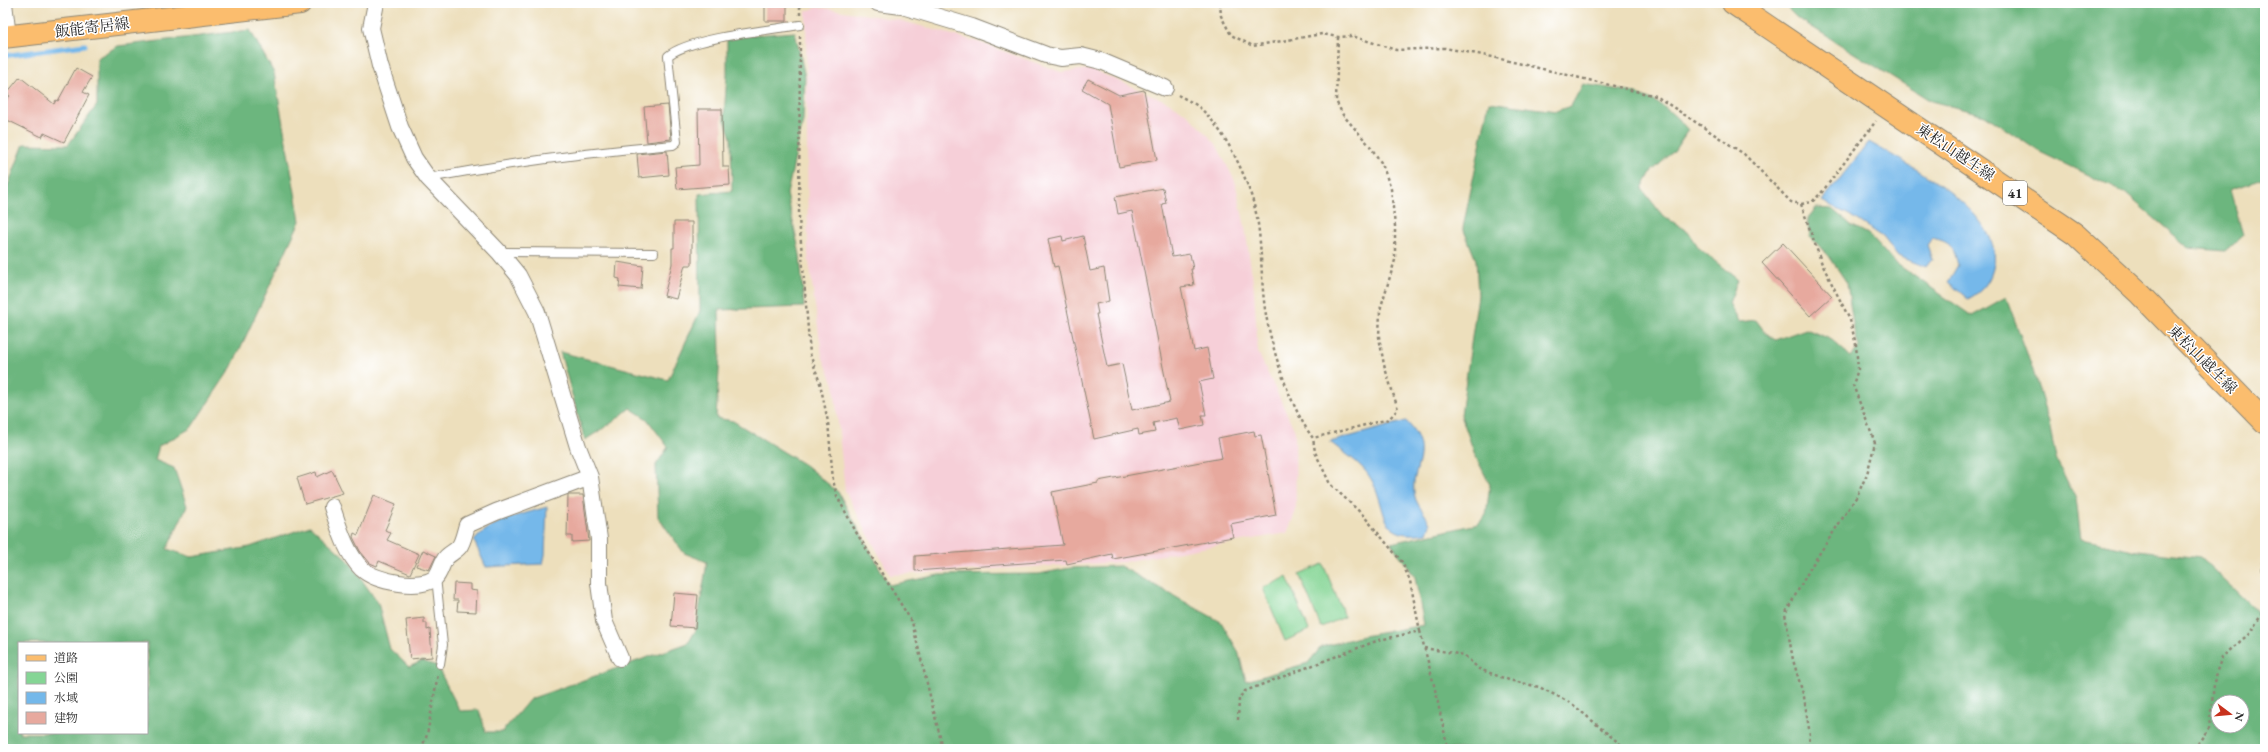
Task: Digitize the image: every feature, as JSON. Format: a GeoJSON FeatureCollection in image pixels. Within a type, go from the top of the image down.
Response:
{"type":"FeatureCollection","features":[{"type":"Feature","properties":{"kind":"main road","name":"飯能寄居線"},"geometry":{"type":"LineString","coordinates":[[6,37],[300,3]]}},
{"type":"Feature","properties":{"kind":"main road","name":"東松山越生線"},"geometry":{"type":"LineString","coordinates":[[1733,3],[2075,234],[2140,294],[2265,422]]}},
{"type":"Feature","properties":{"kind":"street"},"geometry":{"type":"LineString","coordinates":[[4,3],[6,37]]}},
{"type":"Feature","properties":{"kind":"street"},"geometry":{"type":"LineString","coordinates":[[376,3],[371,28],[380,66],[400,127],[414,158],[428,178],[499,252],[518,275],[537,312],[578,447],[590,477],[599,539],[599,583],[604,621],[620,658]]}},
{"type":"Feature","properties":{"kind":"street"},"geometry":{"type":"LineString","coordinates":[[878,3],[902,6],[972,27],[1046,55],[1061,58],[1081,56],[1102,60],[1165,88]]}},
{"type":"Feature","properties":{"kind":"street"},"geometry":{"type":"LineString","coordinates":[[332,507],[344,540],[363,570],[374,577],[390,582],[412,584],[436,577],[446,558],[459,548],[468,524],[590,477]]}},
{"type":"Feature","properties":{"kind":"lane"},"geometry":{"type":"LineString","coordinates":[[428,178],[492,167],[673,145],[677,142],[668,56],[674,51],[688,46],[800,25]]}},
{"type":"Feature","properties":{"kind":"lane"},"geometry":{"type":"LineString","coordinates":[[499,252],[654,253]]}},
{"type":"Feature","properties":{"kind":"lane"},"geometry":{"type":"LineString","coordinates":[[436,577],[443,645],[440,664]]}},
{"type":"Feature","properties":{"kind":"path"},"geometry":{"type":"LineString","coordinates":[[800,3],[801,72],[798,159],[799,218],[810,354],[820,383],[828,422],[833,480],[837,496],[856,532],[912,622],[943,749]]}},
{"type":"Feature","properties":{"kind":"path"},"geometry":{"type":"LineString","coordinates":[[1220,3],[1221,16],[1231,35],[1253,46],[1322,34],[1338,37],[1352,36],[1396,50],[1444,48],[1488,56],[1656,96],[1744,154],[1783,196],[1791,202],[1801,204],[1812,202],[1822,192],[1887,106]]}},
{"type":"Feature","properties":{"kind":"path"},"geometry":{"type":"LineString","coordinates":[[1314,438],[1389,419],[1398,409],[1384,365],[1379,337],[1380,310],[1395,260],[1395,226],[1391,189],[1382,164],[1370,146],[1343,115],[1336,101],[1338,37]]}},
{"type":"Feature","properties":{"kind":"path"},"geometry":{"type":"LineString","coordinates":[[1165,88],[1200,108],[1217,126],[1231,147],[1244,176],[1258,223],[1265,308],[1273,348],[1302,424],[1314,438],[1315,452],[1330,484],[1363,515],[1402,562],[1410,581],[1420,631],[1448,749]]}},
{"type":"Feature","properties":{"kind":"path"},"geometry":{"type":"LineString","coordinates":[[1801,204],[1822,264],[1850,320],[1856,345],[1858,369],[1854,386],[1875,443],[1867,474],[1857,496],[1812,565],[1785,614],[1793,660],[1804,697],[1810,735],[1808,749]]}},
{"type":"Feature","properties":{"kind":"path"},"geometry":{"type":"LineString","coordinates":[[2194,749],[2210,728],[2215,676],[2222,657],[2250,633],[2265,608],[2262,561],[2265,557]]}},
{"type":"Feature","properties":{"kind":"path"},"geometry":{"type":"LineString","coordinates":[[1238,720],[1239,698],[1245,691],[1379,640],[1420,631]]}},
{"type":"Feature","properties":{"kind":"path"},"geometry":{"type":"LineString","coordinates":[[1424,648],[1464,656],[1479,669],[1509,680],[1546,690],[1572,703],[1626,749]]}},
{"type":"Feature","properties":{"kind":"path"},"geometry":{"type":"LineString","coordinates":[[421,749],[427,735],[440,664]]}},
{"type":"Feature","properties":{"kind":"shaded area"},"geometry":{"type":"Polygon","coordinates":[[[818,7],[899,20],[978,42],[1061,72],[1091,69],[1168,102],[1190,116],[1216,144],[1235,181],[1245,227],[1254,289],[1258,352],[1295,431],[1296,511],[1287,533],[1123,562],[890,575],[845,491],[834,384],[822,356],[808,254],[806,11],[818,7]]]}},
{"type":"Feature","properties":{"kind":"green space"},"geometry":{"type":"Polygon","coordinates":[[[1782,3],[2265,3],[2265,178],[2230,190],[2243,235],[2225,251],[2189,248],[2125,193],[2038,151],[1985,115],[1931,101],[1796,17],[1782,3]]]}},
{"type":"Feature","properties":{"kind":"green space"},"geometry":{"type":"Polygon","coordinates":[[[250,30],[274,73],[300,221],[231,368],[191,428],[159,446],[155,460],[174,468],[187,506],[167,549],[192,557],[250,547],[310,526],[348,560],[378,603],[390,649],[409,667],[422,661],[437,666],[460,711],[479,710],[486,732],[502,732],[530,699],[688,643],[696,630],[707,562],[684,553],[658,517],[656,465],[668,447],[647,419],[630,408],[613,422],[585,440],[560,352],[668,380],[700,311],[699,194],[732,191],[731,138],[724,117],[727,74],[727,37],[795,32],[805,77],[803,121],[787,194],[800,255],[804,307],[719,310],[720,355],[716,418],[733,421],[805,465],[838,492],[889,585],[939,575],[1039,574],[1070,568],[1120,566],[1221,622],[1238,651],[1246,681],[1308,663],[1321,647],[1363,636],[1424,625],[1415,577],[1391,543],[1478,524],[1486,515],[1490,485],[1475,455],[1461,415],[1478,295],[1476,260],[1463,228],[1489,102],[1556,111],[1571,106],[1583,84],[1615,89],[1641,95],[1653,100],[1676,117],[1688,130],[1674,151],[1651,172],[1642,189],[1663,216],[1688,231],[1699,248],[1738,280],[1729,303],[1739,322],[1756,320],[1765,332],[1775,340],[1806,329],[1832,340],[1851,357],[1859,347],[1854,330],[1847,283],[1829,256],[1810,237],[1807,219],[1816,208],[1832,209],[1851,225],[1868,234],[1894,262],[1972,316],[2006,297],[2031,364],[2049,423],[2056,459],[2076,499],[2081,539],[2138,551],[2201,558],[2265,619],[2265,749],[3,749],[3,198],[24,144],[68,145],[97,105],[97,58],[118,46],[250,30]]]}},
{"type":"Feature","properties":{"kind":"green space"},"geometry":{"type":"Polygon","coordinates":[[[1323,564],[1345,617],[1321,627],[1299,574],[1323,564]]]}},
{"type":"Feature","properties":{"kind":"green space"},"geometry":{"type":"Polygon","coordinates":[[[1287,577],[1309,630],[1285,641],[1263,588],[1287,577]]]}},
{"type":"Feature","properties":{"kind":"water"},"geometry":{"type":"Polygon","coordinates":[[[1869,142],[1906,163],[1949,191],[1968,208],[1983,226],[1992,244],[1994,264],[1991,276],[1986,285],[1978,293],[1968,299],[1948,282],[1958,265],[1953,249],[1947,243],[1932,238],[1927,245],[1932,259],[1926,267],[1898,256],[1883,237],[1855,218],[1822,201],[1869,142]]]}},
{"type":"Feature","properties":{"kind":"water"},"geometry":{"type":"Polygon","coordinates":[[[1406,421],[1420,443],[1419,462],[1414,480],[1414,490],[1417,503],[1430,524],[1427,533],[1411,534],[1399,532],[1392,528],[1387,521],[1371,479],[1367,473],[1358,463],[1330,442],[1406,421]]]}},
{"type":"Feature","properties":{"kind":"water"},"geometry":{"type":"Polygon","coordinates":[[[547,507],[545,555],[543,564],[486,567],[474,541],[481,534],[507,519],[547,507]]]}},
{"type":"Feature","properties":{"kind":"building"},"geometry":{"type":"Polygon","coordinates":[[[765,3],[787,3],[787,21],[765,21],[765,3]]]}},
{"type":"Feature","properties":{"kind":"building"},"geometry":{"type":"Polygon","coordinates":[[[76,68],[92,77],[83,92],[89,95],[64,142],[44,133],[42,137],[3,118],[3,104],[10,96],[7,93],[20,77],[54,104],[56,100],[58,101],[76,68]]]}},
{"type":"Feature","properties":{"kind":"building"},"geometry":{"type":"Polygon","coordinates":[[[1088,79],[1119,95],[1144,90],[1157,160],[1119,167],[1108,104],[1082,89],[1088,79]]]}},
{"type":"Feature","properties":{"kind":"building"},"geometry":{"type":"Polygon","coordinates":[[[668,105],[671,139],[647,142],[644,107],[668,105]]]}},
{"type":"Feature","properties":{"kind":"building"},"geometry":{"type":"Polygon","coordinates":[[[698,109],[722,109],[723,167],[729,167],[730,185],[677,189],[675,167],[699,165],[698,109]]]}},
{"type":"Feature","properties":{"kind":"building"},"geometry":{"type":"Polygon","coordinates":[[[667,151],[669,175],[639,178],[637,154],[667,151]]]}},
{"type":"Feature","properties":{"kind":"building"},"geometry":{"type":"Polygon","coordinates":[[[1163,188],[1166,203],[1162,204],[1172,257],[1190,254],[1193,269],[1191,269],[1194,285],[1181,287],[1194,351],[1207,348],[1213,379],[1199,382],[1206,415],[1202,415],[1204,425],[1180,430],[1177,418],[1153,423],[1155,432],[1139,435],[1138,429],[1094,439],[1058,266],[1054,267],[1048,239],[1062,236],[1063,241],[1083,236],[1090,271],[1104,268],[1109,301],[1096,304],[1098,314],[1096,314],[1107,367],[1122,364],[1132,410],[1170,402],[1132,211],[1118,214],[1115,197],[1163,188]]]}},
{"type":"Feature","properties":{"kind":"building"},"geometry":{"type":"Polygon","coordinates":[[[674,222],[692,222],[692,265],[685,265],[676,299],[664,296],[672,264],[672,248],[674,248],[674,222]]]}},
{"type":"Feature","properties":{"kind":"building"},"geometry":{"type":"Polygon","coordinates":[[[1783,243],[1832,296],[1810,316],[1762,263],[1783,243]]]}},
{"type":"Feature","properties":{"kind":"building"},"geometry":{"type":"Polygon","coordinates":[[[617,262],[643,266],[641,289],[619,287],[620,279],[616,278],[617,262]]]}},
{"type":"Feature","properties":{"kind":"building"},"geometry":{"type":"Polygon","coordinates":[[[1254,431],[1255,436],[1261,435],[1276,515],[1230,524],[1233,537],[1113,559],[1112,554],[1067,564],[1066,560],[915,571],[915,556],[1063,545],[1052,492],[1098,483],[1098,481],[1222,458],[1218,438],[1254,431]]]}},
{"type":"Feature","properties":{"kind":"building"},"geometry":{"type":"Polygon","coordinates":[[[332,470],[343,493],[305,504],[297,478],[316,472],[317,477],[332,470]]]}},
{"type":"Feature","properties":{"kind":"building"},"geometry":{"type":"Polygon","coordinates":[[[374,495],[396,504],[385,530],[391,533],[387,540],[419,554],[410,574],[379,561],[377,566],[370,563],[360,551],[353,537],[354,533],[358,535],[374,495]]]}},
{"type":"Feature","properties":{"kind":"building"},"geometry":{"type":"Polygon","coordinates":[[[568,495],[583,495],[589,541],[572,542],[572,536],[567,536],[568,495]]]}},
{"type":"Feature","properties":{"kind":"building"},"geometry":{"type":"Polygon","coordinates":[[[423,550],[436,556],[429,570],[416,566],[423,550]]]}},
{"type":"Feature","properties":{"kind":"building"},"geometry":{"type":"Polygon","coordinates":[[[454,583],[470,584],[470,590],[477,591],[476,612],[457,611],[458,600],[453,600],[454,583]]]}},
{"type":"Feature","properties":{"kind":"building"},"geometry":{"type":"Polygon","coordinates":[[[674,593],[698,595],[695,628],[671,626],[674,593]]]}},
{"type":"Feature","properties":{"kind":"building"},"geometry":{"type":"Polygon","coordinates":[[[424,618],[424,623],[427,623],[427,630],[430,629],[432,657],[410,659],[406,620],[424,618]]]}},
{"type":"Feature","properties":{"kind":"waterway"},"geometry":{"type":"LineString","coordinates":[[3,56],[85,45]]}}]}
